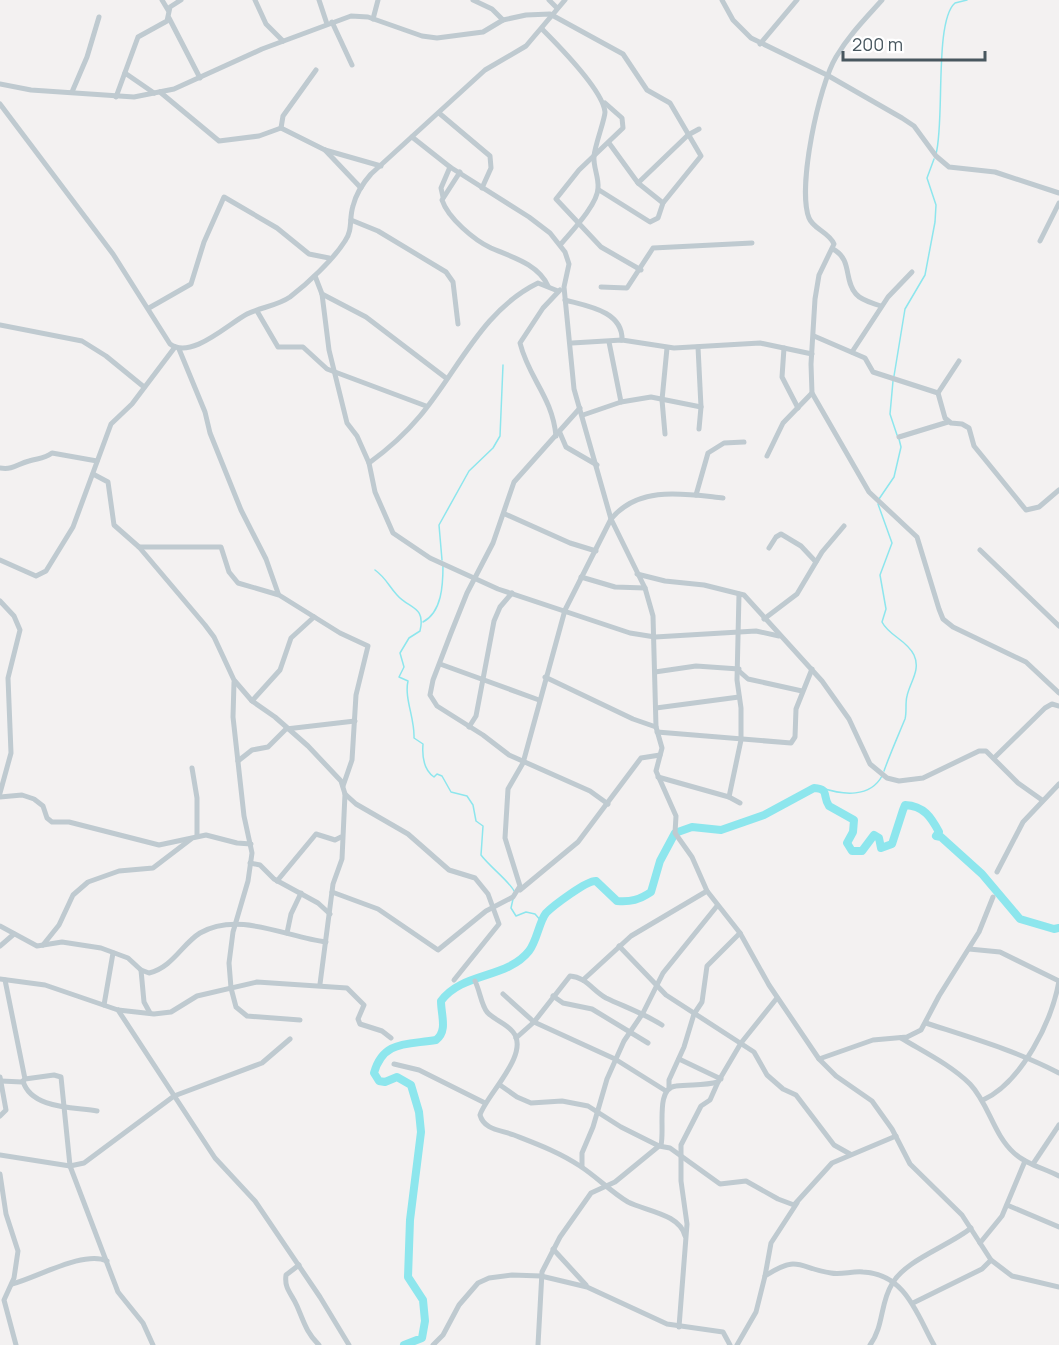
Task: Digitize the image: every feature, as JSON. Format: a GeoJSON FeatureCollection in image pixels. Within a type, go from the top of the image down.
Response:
{"type":"FeatureCollection","features":[{"type":"Feature","properties":{"kind":"street"},"geometry":{"type":"LineString","coordinates":[[162,0],[200,78]]}},
{"type":"Feature","properties":{"kind":"street"},"geometry":{"type":"LineString","coordinates":[[168,10],[181,0]]}},
{"type":"Feature","properties":{"kind":"street"},"geometry":{"type":"LineString","coordinates":[[255,0],[266,24],[284,41]]}},
{"type":"Feature","properties":{"kind":"street"},"geometry":{"type":"LineString","coordinates":[[319,0],[352,64]]}},
{"type":"Feature","properties":{"kind":"street"},"geometry":{"type":"LineString","coordinates":[[373,19],[378,0]]}},
{"type":"Feature","properties":{"kind":"street"},"geometry":{"type":"LineString","coordinates":[[473,0],[492,9],[503,20]]}},
{"type":"Feature","properties":{"kind":"street"},"geometry":{"type":"LineString","coordinates":[[549,0],[556,7]]}},
{"type":"Feature","properties":{"kind":"street"},"geometry":{"type":"LineString","coordinates":[[0,560],[31,575],[41,575],[73,527],[111,424],[132,404],[177,348],[213,337],[257,311],[288,298],[315,276],[345,241],[352,207],[361,188],[381,166],[485,70],[526,46],[542,29],[550,14],[565,0]]}},
{"type":"Feature","properties":{"kind":"street"},"geometry":{"type":"LineString","coordinates":[[722,0],[741,30],[760,44],[827,75],[914,126],[941,162],[949,167],[995,172],[1059,194]]}},
{"type":"Feature","properties":{"kind":"street"},"geometry":{"type":"LineString","coordinates":[[760,44],[797,0]]}},
{"type":"Feature","properties":{"kind":"street"},"geometry":{"type":"LineString","coordinates":[[879,1],[854,28],[827,75],[810,144],[805,185],[810,220],[832,239],[833,249],[817,283],[812,354],[813,393],[869,492],[917,537],[943,619],[953,627],[1026,662],[1059,693]]}},
{"type":"Feature","properties":{"kind":"street"},"geometry":{"type":"LineString","coordinates":[[0,84],[32,90],[116,97],[157,93],[200,78],[284,41],[351,16],[373,19],[422,36],[437,38],[483,32],[503,20],[526,15],[550,14],[622,54],[647,90],[656,98],[670,103],[702,156],[663,203],[658,218],[650,222],[599,190]]}},
{"type":"Feature","properties":{"kind":"street"},"geometry":{"type":"LineString","coordinates":[[72,92],[87,57],[99,17]]}},
{"type":"Feature","properties":{"kind":"street"},"geometry":{"type":"LineString","coordinates":[[116,97],[138,37],[169,18]]}},
{"type":"Feature","properties":{"kind":"street"},"geometry":{"type":"LineString","coordinates":[[542,29],[578,68],[603,104],[605,115],[598,131],[594,156],[599,190],[578,223],[561,244]]}},
{"type":"Feature","properties":{"kind":"street"},"geometry":{"type":"LineString","coordinates":[[281,128],[284,116],[316,70]]}},
{"type":"Feature","properties":{"kind":"street"},"geometry":{"type":"LineString","coordinates":[[125,73],[157,93],[219,141],[259,136],[281,128],[325,150],[381,166]]}},
{"type":"Feature","properties":{"kind":"street"},"geometry":{"type":"LineString","coordinates":[[605,103],[618,113],[624,122],[623,128],[556,196],[558,202],[601,247],[641,270]]}},
{"type":"Feature","properties":{"kind":"street"},"geometry":{"type":"LineString","coordinates":[[0,104],[113,254],[167,340],[177,348],[210,433],[279,594]]}},
{"type":"Feature","properties":{"kind":"street"},"geometry":{"type":"LineString","coordinates":[[440,113],[490,156],[491,168],[482,188]]}},
{"type":"Feature","properties":{"kind":"street"},"geometry":{"type":"LineString","coordinates":[[638,183],[688,135],[699,129]]}},
{"type":"Feature","properties":{"kind":"street"},"geometry":{"type":"LineString","coordinates":[[412,137],[450,167],[529,217],[561,244],[569,264],[564,287],[572,344],[571,371],[611,519],[645,588],[653,616],[657,729],[662,743],[656,766],[658,777],[676,816],[675,833],[692,856],[707,891],[740,933],[777,998],[819,1059],[836,1076],[872,1101],[896,1136],[910,1164],[962,1215],[992,1260],[1012,1276],[1059,1287]]}},
{"type":"Feature","properties":{"kind":"street"},"geometry":{"type":"LineString","coordinates":[[609,143],[638,183],[663,203]]}},
{"type":"Feature","properties":{"kind":"street"},"geometry":{"type":"LineString","coordinates":[[325,150],[361,188]]}},
{"type":"Feature","properties":{"kind":"street"},"geometry":{"type":"LineString","coordinates":[[450,167],[441,188],[442,202],[456,221],[489,247],[524,262],[543,277],[548,286]]}},
{"type":"Feature","properties":{"kind":"street"},"geometry":{"type":"LineString","coordinates":[[443,197],[460,172]]}},
{"type":"Feature","properties":{"kind":"street"},"geometry":{"type":"LineString","coordinates":[[149,308],[188,288],[219,202],[224,197],[277,228],[309,254],[329,258]]}},
{"type":"Feature","properties":{"kind":"street"},"geometry":{"type":"LineString","coordinates":[[1040,241],[1059,203]]}},
{"type":"Feature","properties":{"kind":"street"},"geometry":{"type":"LineString","coordinates":[[351,220],[378,231],[446,272],[453,282],[458,324]]}},
{"type":"Feature","properties":{"kind":"street"},"geometry":{"type":"LineString","coordinates":[[601,287],[627,288],[641,270],[653,248],[752,243]]}},
{"type":"Feature","properties":{"kind":"street"},"geometry":{"type":"LineString","coordinates":[[833,249],[845,259],[854,292],[862,299],[881,306]]}},
{"type":"Feature","properties":{"kind":"street"},"geometry":{"type":"LineString","coordinates":[[852,352],[881,306],[912,272]]}},
{"type":"Feature","properties":{"kind":"street"},"geometry":{"type":"LineString","coordinates":[[315,276],[322,294],[329,350],[347,423],[357,436],[369,463],[375,492],[393,533],[430,558],[460,569],[475,579],[630,633],[655,637],[756,631],[779,636]]}},
{"type":"Feature","properties":{"kind":"street"},"geometry":{"type":"LineString","coordinates":[[369,463],[419,417],[446,378],[508,300],[538,284],[558,291]]}},
{"type":"Feature","properties":{"kind":"street"},"geometry":{"type":"LineString","coordinates":[[564,287],[558,291],[520,344],[523,355],[553,411],[558,434],[566,447],[597,465]]}},
{"type":"Feature","properties":{"kind":"street"},"geometry":{"type":"LineString","coordinates":[[322,294],[366,316],[446,378]]}},
{"type":"Feature","properties":{"kind":"street"},"geometry":{"type":"LineString","coordinates":[[565,300],[596,309],[615,319],[622,329],[622,340]]}},
{"type":"Feature","properties":{"kind":"street"},"geometry":{"type":"LineString","coordinates":[[257,311],[278,347],[303,347],[316,362],[336,373],[426,406]]}},
{"type":"Feature","properties":{"kind":"street"},"geometry":{"type":"LineString","coordinates":[[0,326],[82,341],[106,356],[144,387]]}},
{"type":"Feature","properties":{"kind":"street"},"geometry":{"type":"LineString","coordinates":[[814,336],[867,360],[873,372],[938,393]]}},
{"type":"Feature","properties":{"kind":"street"},"geometry":{"type":"LineString","coordinates":[[572,344],[622,340],[667,348],[760,343],[812,354]]}},
{"type":"Feature","properties":{"kind":"street"},"geometry":{"type":"LineString","coordinates":[[609,342],[621,402]]}},
{"type":"Feature","properties":{"kind":"street"},"geometry":{"type":"LineString","coordinates":[[698,347],[701,407],[699,429]]}},
{"type":"Feature","properties":{"kind":"street"},"geometry":{"type":"LineString","coordinates":[[665,434],[662,400],[667,348]]}},
{"type":"Feature","properties":{"kind":"street"},"geometry":{"type":"LineString","coordinates":[[784,348],[782,376],[798,408]]}},
{"type":"Feature","properties":{"kind":"street"},"geometry":{"type":"LineString","coordinates":[[938,393],[959,361]]}},
{"type":"Feature","properties":{"kind":"street"},"geometry":{"type":"LineString","coordinates":[[767,456],[779,429],[813,393]]}},
{"type":"Feature","properties":{"kind":"street"},"geometry":{"type":"LineString","coordinates":[[938,393],[948,422]]}},
{"type":"Feature","properties":{"kind":"street"},"geometry":{"type":"LineString","coordinates":[[583,415],[621,402],[651,397],[701,407]]}},
{"type":"Feature","properties":{"kind":"street"},"geometry":{"type":"LineString","coordinates":[[580,408],[514,482],[505,514],[467,593],[431,688],[432,701],[523,763],[591,790],[608,804]]}},
{"type":"Feature","properties":{"kind":"street"},"geometry":{"type":"LineString","coordinates":[[899,437],[948,422],[969,428],[974,446],[1026,510],[1039,507],[1059,490]]}},
{"type":"Feature","properties":{"kind":"street"},"geometry":{"type":"LineString","coordinates":[[696,495],[708,453],[724,443],[744,442]]}},
{"type":"Feature","properties":{"kind":"street"},"geometry":{"type":"LineString","coordinates":[[0,468],[15,468],[52,453],[97,461]]}},
{"type":"Feature","properties":{"kind":"street"},"geometry":{"type":"LineString","coordinates":[[93,474],[108,482],[112,523],[139,547],[214,637],[234,680],[252,701],[288,728],[343,786],[345,794],[341,837],[342,859],[332,892],[320,984]]}},
{"type":"Feature","properties":{"kind":"street"},"geometry":{"type":"LineString","coordinates":[[520,890],[504,828],[508,789],[523,763],[565,609],[611,519],[622,508],[654,495],[676,493],[723,498]]}},
{"type":"Feature","properties":{"kind":"street"},"geometry":{"type":"LineString","coordinates":[[505,514],[570,543],[596,551]]}},
{"type":"Feature","properties":{"kind":"street"},"geometry":{"type":"LineString","coordinates":[[764,619],[797,594],[816,562],[844,526]]}},
{"type":"Feature","properties":{"kind":"street"},"geometry":{"type":"LineString","coordinates":[[769,548],[781,534],[801,546],[816,562]]}},
{"type":"Feature","properties":{"kind":"street"},"geometry":{"type":"LineString","coordinates":[[139,547],[221,547],[229,572],[236,581],[279,594],[314,617],[369,647],[356,695],[352,760],[343,786]]}},
{"type":"Feature","properties":{"kind":"street"},"geometry":{"type":"LineString","coordinates":[[980,550],[1059,626]]}},
{"type":"Feature","properties":{"kind":"street"},"geometry":{"type":"LineString","coordinates":[[637,574],[739,594],[748,599],[779,636],[812,669],[849,719],[870,764],[887,778],[899,781],[923,778],[979,751],[986,751],[1008,774],[1042,800]]}},
{"type":"Feature","properties":{"kind":"street"},"geometry":{"type":"LineString","coordinates":[[581,577],[615,587],[645,588]]}},
{"type":"Feature","properties":{"kind":"street"},"geometry":{"type":"LineString","coordinates":[[469,727],[476,716],[494,621],[500,607],[512,592]]}},
{"type":"Feature","properties":{"kind":"street"},"geometry":{"type":"LineString","coordinates":[[729,797],[741,740],[737,606],[739,594]]}},
{"type":"Feature","properties":{"kind":"street"},"geometry":{"type":"LineString","coordinates":[[0,601],[14,616],[20,630],[9,678],[11,753],[0,795],[22,795],[34,799],[42,806],[47,818],[52,822],[69,822],[159,845],[195,836],[216,836],[237,843],[251,844]]}},
{"type":"Feature","properties":{"kind":"street"},"geometry":{"type":"LineString","coordinates":[[252,701],[280,670],[291,638],[314,617]]}},
{"type":"Feature","properties":{"kind":"street"},"geometry":{"type":"LineString","coordinates":[[440,664],[539,700]]}},
{"type":"Feature","properties":{"kind":"street"},"geometry":{"type":"LineString","coordinates":[[655,672],[696,666],[739,670],[748,679],[802,691]]}},
{"type":"Feature","properties":{"kind":"street"},"geometry":{"type":"LineString","coordinates":[[545,677],[657,729],[741,740],[793,741],[794,716],[812,669]]}},
{"type":"Feature","properties":{"kind":"street"},"geometry":{"type":"LineString","coordinates":[[234,680],[232,717],[244,816],[251,844],[248,882],[235,926],[229,963],[231,988],[236,1007],[247,1016],[300,1020]]}},
{"type":"Feature","properties":{"kind":"street"},"geometry":{"type":"LineString","coordinates":[[656,708],[739,697]]}},
{"type":"Feature","properties":{"kind":"street"},"geometry":{"type":"LineString","coordinates":[[994,758],[1045,708],[1052,705],[1059,706]]}},
{"type":"Feature","properties":{"kind":"street"},"geometry":{"type":"LineString","coordinates":[[238,761],[252,750],[268,747],[288,728],[355,722]]}},
{"type":"Feature","properties":{"kind":"street"},"geometry":{"type":"LineString","coordinates":[[332,892],[378,909],[438,950],[494,907],[513,897],[566,854],[608,804],[641,758],[660,755]]}},
{"type":"Feature","properties":{"kind":"street"},"geometry":{"type":"LineString","coordinates":[[42,946],[59,925],[73,895],[88,882],[119,871],[153,868],[195,836],[197,798],[192,768]]}},
{"type":"Feature","properties":{"kind":"street"},"geometry":{"type":"LineString","coordinates":[[658,777],[729,797],[740,803]]}},
{"type":"Feature","properties":{"kind":"street"},"geometry":{"type":"LineString","coordinates":[[998,872],[1017,831],[1042,800],[1059,784]]}},
{"type":"Feature","properties":{"kind":"street"},"geometry":{"type":"LineString","coordinates":[[345,794],[356,804],[408,834],[449,870],[475,878],[485,889],[499,924],[454,980]]}},
{"type":"Feature","properties":{"kind":"street"},"geometry":{"type":"LineString","coordinates":[[277,881],[316,834],[335,840],[341,837]]}},
{"type":"Feature","properties":{"kind":"street"},"geometry":{"type":"LineString","coordinates":[[250,863],[260,866],[277,881],[301,893],[330,914]]}},
{"type":"Feature","properties":{"kind":"street"},"geometry":{"type":"LineString","coordinates":[[583,980],[619,946],[650,923],[707,891]]}},
{"type":"Feature","properties":{"kind":"street"},"geometry":{"type":"LineString","coordinates":[[287,933],[291,914],[301,893]]}},
{"type":"Feature","properties":{"kind":"street"},"geometry":{"type":"LineString","coordinates":[[819,1059],[873,1040],[901,1038],[917,1033],[926,1023],[939,996],[979,932],[993,897]]}},
{"type":"Feature","properties":{"kind":"street"},"geometry":{"type":"LineString","coordinates":[[582,1167],[582,1153],[615,1059],[669,966],[717,906]]}},
{"type":"Feature","properties":{"kind":"street"},"geometry":{"type":"LineString","coordinates":[[0,926],[42,946],[62,942],[114,953],[131,960],[141,970],[149,973],[156,971],[176,957],[202,932],[216,926],[256,926],[326,942]]}},
{"type":"Feature","properties":{"kind":"street"},"geometry":{"type":"LineString","coordinates":[[539,1345],[541,1276],[553,1249],[591,1193],[615,1182],[660,1146],[664,1129],[663,1100],[694,1014],[704,997],[706,966],[740,933]]}},
{"type":"Feature","properties":{"kind":"street"},"geometry":{"type":"LineString","coordinates":[[0,946],[14,934]]}},
{"type":"Feature","properties":{"kind":"street"},"geometry":{"type":"LineString","coordinates":[[619,946],[657,986],[694,1014],[758,1056],[767,1075],[783,1089],[796,1095],[834,1145],[850,1154]]}},
{"type":"Feature","properties":{"kind":"street"},"geometry":{"type":"LineString","coordinates":[[969,949],[1000,952],[1059,981],[1050,1013],[1027,1058],[993,1096],[983,1100]]}},
{"type":"Feature","properties":{"kind":"street"},"geometry":{"type":"LineString","coordinates":[[104,1005],[114,953]]}},
{"type":"Feature","properties":{"kind":"street"},"geometry":{"type":"LineString","coordinates":[[141,970],[144,1002],[150,1013]]}},
{"type":"Feature","properties":{"kind":"street"},"geometry":{"type":"LineString","coordinates":[[516,1038],[534,1022],[570,976],[583,980],[607,998],[643,1013],[662,1025]]}},
{"type":"Feature","properties":{"kind":"street"},"geometry":{"type":"LineString","coordinates":[[97,1111],[65,1109],[32,1096],[26,1089],[2,980],[45,985],[118,1010],[150,1013],[166,1013],[197,996],[256,982],[320,984],[350,989],[364,1006],[358,1018],[360,1024],[382,1031],[391,1038]]}},
{"type":"Feature","properties":{"kind":"street"},"geometry":{"type":"LineString","coordinates":[[475,981],[486,1011],[513,1031],[516,1038],[514,1058],[500,1085],[485,1102],[480,1115],[487,1125],[542,1145],[582,1167],[629,1202],[676,1222],[683,1229],[685,1236]]}},
{"type":"Feature","properties":{"kind":"street"},"geometry":{"type":"LineString","coordinates":[[503,994],[534,1022],[615,1059],[668,1089],[720,1080]]}},
{"type":"Feature","properties":{"kind":"street"},"geometry":{"type":"LineString","coordinates":[[553,996],[563,1003],[592,1009],[648,1043]]}},
{"type":"Feature","properties":{"kind":"street"},"geometry":{"type":"LineString","coordinates":[[679,1327],[687,1214],[681,1181],[683,1141],[701,1106],[710,1100],[741,1043],[777,998]]}},
{"type":"Feature","properties":{"kind":"street"},"geometry":{"type":"LineString","coordinates":[[118,1010],[215,1158],[255,1201],[299,1265],[349,1345]]}},
{"type":"Feature","properties":{"kind":"street"},"geometry":{"type":"LineString","coordinates":[[926,1023],[969,1039],[1006,1048],[1059,1073]]}},
{"type":"Feature","properties":{"kind":"street"},"geometry":{"type":"LineString","coordinates":[[901,1038],[961,1076],[983,1100],[1007,1146],[1025,1161],[1056,1174],[1059,1166]]}},
{"type":"Feature","properties":{"kind":"street"},"geometry":{"type":"LineString","coordinates":[[0,1155],[70,1166],[93,1159],[114,1140],[133,1129],[174,1096],[262,1063],[290,1039]]}},
{"type":"Feature","properties":{"kind":"street"},"geometry":{"type":"LineString","coordinates":[[679,1059],[720,1080]]}},
{"type":"Feature","properties":{"kind":"street"},"geometry":{"type":"LineString","coordinates":[[394,1064],[419,1070],[485,1102]]}},
{"type":"Feature","properties":{"kind":"street"},"geometry":{"type":"LineString","coordinates":[[0,1116],[6,1110],[0,1080],[61,1077],[70,1166],[118,1292],[143,1323],[153,1345]]}},
{"type":"Feature","properties":{"kind":"street"},"geometry":{"type":"LineString","coordinates":[[500,1085],[517,1097],[531,1103],[572,1102],[597,1111],[621,1127],[681,1156],[720,1185],[746,1181],[788,1204],[797,1203]]}},
{"type":"Feature","properties":{"kind":"street"},"geometry":{"type":"LineString","coordinates":[[1033,1164],[1059,1125]]}},
{"type":"Feature","properties":{"kind":"street"},"geometry":{"type":"LineString","coordinates":[[737,1345],[756,1311],[771,1243],[797,1203],[825,1168],[850,1154],[896,1136]]}},
{"type":"Feature","properties":{"kind":"street"},"geometry":{"type":"LineString","coordinates":[[980,1243],[997,1225],[1025,1161]]}},
{"type":"Feature","properties":{"kind":"street"},"geometry":{"type":"LineString","coordinates":[[0,1174],[6,1214],[18,1251],[12,1284]]}},
{"type":"Feature","properties":{"kind":"street"},"geometry":{"type":"LineString","coordinates":[[1007,1205],[1059,1227]]}},
{"type":"Feature","properties":{"kind":"street"},"geometry":{"type":"LineString","coordinates":[[870,1345],[879,1329],[892,1282],[911,1266],[971,1228]]}},
{"type":"Feature","properties":{"kind":"street"},"geometry":{"type":"LineString","coordinates":[[553,1249],[586,1287]]}},
{"type":"Feature","properties":{"kind":"street"},"geometry":{"type":"LineString","coordinates":[[16,1345],[2,1295],[12,1284],[72,1263],[100,1257],[107,1261]]}},
{"type":"Feature","properties":{"kind":"street"},"geometry":{"type":"LineString","coordinates":[[913,1303],[982,1269],[992,1260]]}},
{"type":"Feature","properties":{"kind":"street"},"geometry":{"type":"LineString","coordinates":[[765,1276],[782,1266],[799,1263],[835,1274],[863,1272],[892,1282],[913,1303],[934,1345]]}},
{"type":"Feature","properties":{"kind":"street"},"geometry":{"type":"LineString","coordinates":[[299,1265],[286,1275],[286,1287],[297,1305],[303,1326],[319,1345]]}},
{"type":"Feature","properties":{"kind":"street"},"geometry":{"type":"LineString","coordinates":[[432,1345],[443,1335],[459,1305],[478,1283],[499,1276],[541,1276],[586,1287],[655,1320],[679,1327],[723,1332],[730,1345]]}},
{"type":"Feature","properties":{"kind":"waterway"},"geometry":{"type":"LineString","coordinates":[[936,154],[939,139],[944,30],[955,3],[967,0]]}},
{"type":"Feature","properties":{"kind":"waterway"},"geometry":{"type":"LineString","coordinates":[[894,376],[905,309],[925,275],[935,222],[936,205],[927,178],[934,159]]}},
{"type":"Feature","properties":{"kind":"waterway"},"geometry":{"type":"LineString","coordinates":[[442,560],[439,525],[469,471],[493,448],[500,436],[503,365]]}},
{"type":"Feature","properties":{"kind":"waterway"},"geometry":{"type":"LineString","coordinates":[[893,381],[890,414],[897,435]]}},
{"type":"Feature","properties":{"kind":"waterway"},"geometry":{"type":"LineString","coordinates":[[879,499],[894,477],[901,447],[899,439]]}},
{"type":"Feature","properties":{"kind":"waterway"},"geometry":{"type":"LineString","coordinates":[[878,504],[892,543],[880,575],[886,609],[882,622],[911,650],[916,660],[914,676],[906,699],[905,719],[884,771]]}},
{"type":"Feature","properties":{"kind":"waterway"},"geometry":{"type":"LineString","coordinates":[[423,622],[429,618],[438,605],[442,589],[443,565]]}},
{"type":"Feature","properties":{"kind":"waterway"},"geometry":{"type":"LineString","coordinates":[[375,570],[402,600],[419,612],[421,617],[420,631],[409,638],[400,653],[404,667],[399,677],[408,681],[407,694],[414,738],[423,744],[423,758],[426,767],[434,777],[437,774],[442,776],[451,792],[467,796],[473,805],[476,821],[483,826],[481,855],[514,891]]}},
{"type":"Feature","properties":{"kind":"waterway"},"geometry":{"type":"LineString","coordinates":[[822,788],[855,793],[871,788],[882,776]]}},
{"type":"Feature","properties":{"kind":"waterway"},"geometry":{"type":"LineString","coordinates":[[404,1345],[422,1338],[425,1321],[423,1300],[408,1277],[410,1220],[421,1132],[419,1112],[411,1085],[397,1077],[385,1082],[379,1081],[374,1073],[378,1062],[390,1049],[406,1044],[436,1040],[443,1027],[441,1001],[461,985],[509,967],[520,960],[532,947],[546,913],[578,889],[596,881],[617,901],[639,899],[651,892],[660,861],[675,833],[692,827],[721,830],[764,815],[814,788],[824,791],[829,806],[854,820],[853,832],[847,843],[852,851],[862,851],[874,835],[879,838],[881,848],[892,844],[905,805],[912,806],[926,813],[939,832],[936,836],[941,837],[982,874],[1020,919],[1054,929],[1059,928]]}},
{"type":"Feature","properties":{"kind":"waterway"},"geometry":{"type":"LineString","coordinates":[[513,899],[511,908],[516,916],[526,912],[535,914],[543,923]]}}]}
